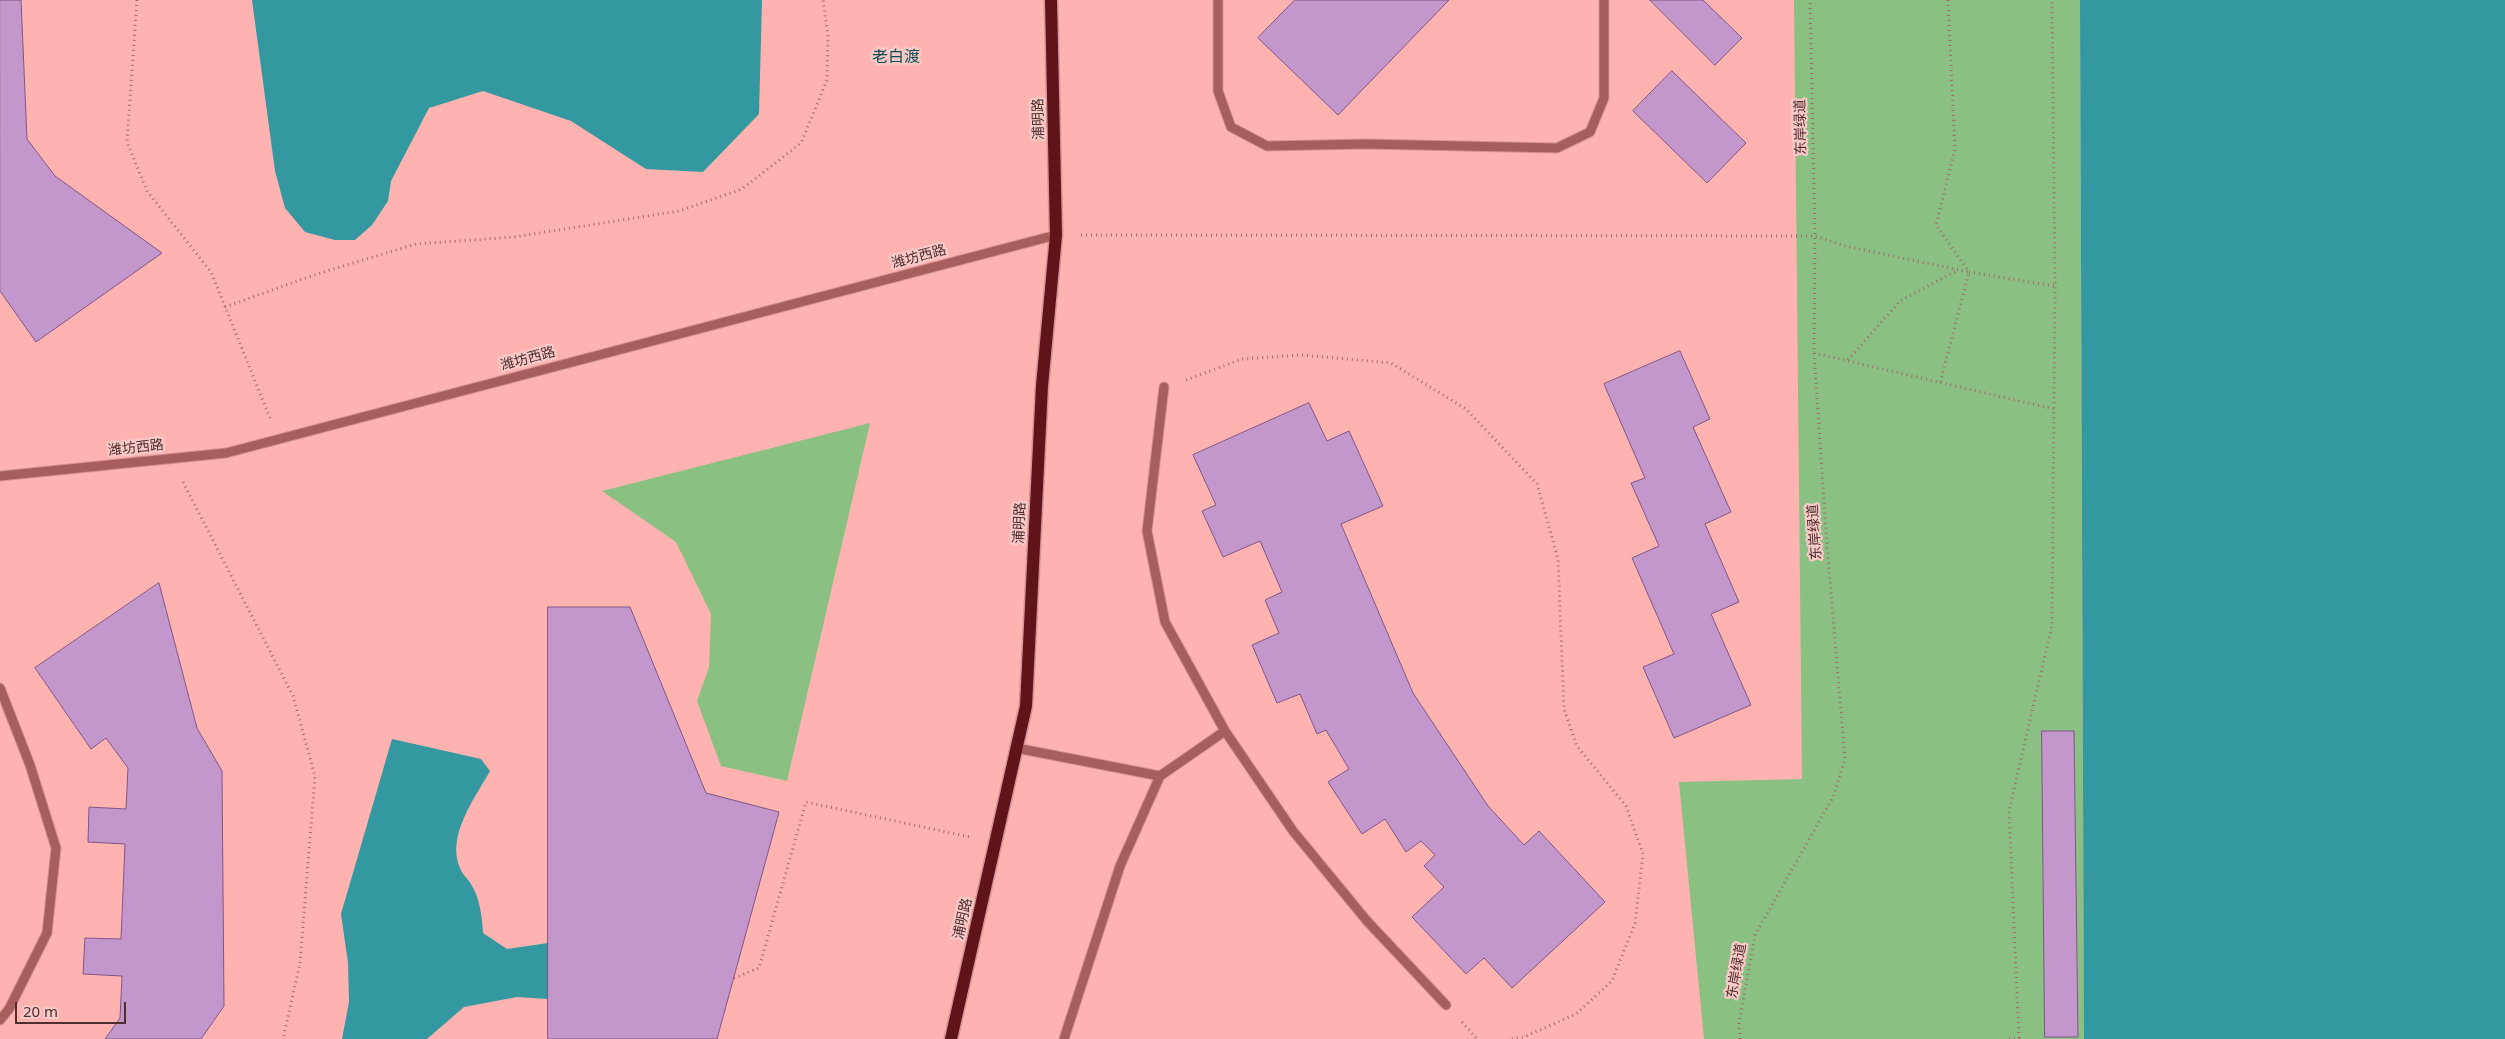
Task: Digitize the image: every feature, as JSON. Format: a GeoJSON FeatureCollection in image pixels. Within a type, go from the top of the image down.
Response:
{"type":"FeatureCollection","features":[{"type":"Feature","properties":{"kind":"main road","name":"浦明路"},"geometry":{"type":"LineString","coordinates":[[951,1039],[1026,706],[1042,386],[1056,235],[1051,0]]}},
{"type":"Feature","properties":{"kind":"street"},"geometry":{"type":"LineString","coordinates":[[1218,0],[1218,90],[1232,127],[1267,146],[1366,144],[1557,148],[1590,132],[1604,98],[1604,0]]}},
{"type":"Feature","properties":{"kind":"street","name":"潍坊西路"},"geometry":{"type":"LineString","coordinates":[[0,476],[226,453],[1056,235]]}},
{"type":"Feature","properties":{"kind":"street"},"geometry":{"type":"LineString","coordinates":[[1164,387],[1146,531],[1165,622],[1225,731],[1294,831],[1368,921],[1446,1004]]}},
{"type":"Feature","properties":{"kind":"street"},"geometry":{"type":"LineString","coordinates":[[0,688],[30,765],[56,848],[47,932],[9,1009],[0,1020]]}},
{"type":"Feature","properties":{"kind":"street"},"geometry":{"type":"LineString","coordinates":[[1064,1039],[1120,866],[1160,776],[1225,731]]}},
{"type":"Feature","properties":{"kind":"street"},"geometry":{"type":"LineString","coordinates":[[1016,748],[1160,776]]}},
{"type":"Feature","properties":{"kind":"path"},"geometry":{"type":"LineString","coordinates":[[137,0],[127,142],[147,191],[211,272],[279,439]]}},
{"type":"Feature","properties":{"kind":"path"},"geometry":{"type":"LineString","coordinates":[[225,307],[317,274],[416,244],[514,237],[678,211],[742,189],[801,143],[827,80],[828,36],[823,0]]}},
{"type":"Feature","properties":{"kind":"path","name":"东岸绿道"},"geometry":{"type":"LineString","coordinates":[[1740,1039],[1739,1024],[1755,935],[1832,797],[1846,759],[1827,545],[1814,353],[1815,236],[1810,0]]}},
{"type":"Feature","properties":{"kind":"path"},"geometry":{"type":"LineString","coordinates":[[1940,383],[1969,272],[1936,225],[1955,149],[1948,0]]}},
{"type":"Feature","properties":{"kind":"path"},"geometry":{"type":"LineString","coordinates":[[2009,1039],[2019,1038],[2010,811],[2052,625],[2055,286],[2052,0]]}},
{"type":"Feature","properties":{"kind":"path"},"geometry":{"type":"LineString","coordinates":[[1056,235],[1815,236],[1845,246],[1958,270],[2055,286]]}},
{"type":"Feature","properties":{"kind":"path"},"geometry":{"type":"LineString","coordinates":[[1848,360],[1900,301],[1958,270]]}},
{"type":"Feature","properties":{"kind":"path"},"geometry":{"type":"LineString","coordinates":[[1814,353],[2054,410]]}},
{"type":"Feature","properties":{"kind":"path"},"geometry":{"type":"LineString","coordinates":[[1164,387],[1242,359],[1302,355],[1391,362],[1466,409],[1537,484],[1558,558],[1564,709],[1577,746],[1626,806],[1643,854],[1635,923],[1612,981],[1576,1014],[1524,1037],[1511,1039]]}},
{"type":"Feature","properties":{"kind":"path"},"geometry":{"type":"LineString","coordinates":[[170,458],[246,601],[293,696],[316,776],[300,963],[283,1039]]}},
{"type":"Feature","properties":{"kind":"path"},"geometry":{"type":"LineString","coordinates":[[734,978],[759,968],[806,802],[995,842]]}},
{"type":"Feature","properties":{"kind":"green space"},"geometry":{"type":"Polygon","coordinates":[[[1794,0],[2080,0],[2084,1039],[1704,1039],[1679,782],[1802,779],[1794,0]]]}},
{"type":"Feature","properties":{"kind":"green space"},"geometry":{"type":"Polygon","coordinates":[[[870,423],[787,781],[721,766],[697,701],[709,667],[711,614],[676,542],[602,491],[870,423]]]}},
{"type":"Feature","properties":{"kind":"water"},"geometry":{"type":"Polygon","coordinates":[[[252,0],[762,0],[759,114],[703,172],[646,169],[571,121],[483,91],[429,108],[391,181],[388,201],[372,225],[355,240],[335,240],[305,232],[285,208],[275,171],[252,0]]]}},
{"type":"Feature","properties":{"kind":"water"},"geometry":{"type":"Polygon","coordinates":[[[2080,0],[2505,0],[2505,1039],[2084,1039],[2080,0]]]}},
{"type":"Feature","properties":{"kind":"water"},"geometry":{"type":"Polygon","coordinates":[[[392,739],[481,759],[490,771],[470,805],[459,830],[457,856],[461,870],[477,896],[483,933],[507,949],[548,943],[548,999],[517,997],[464,1007],[427,1039],[342,1039],[349,1002],[348,963],[341,914],[392,739]]]}},
{"type":"Feature","properties":{"kind":"building"},"geometry":{"type":"Polygon","coordinates":[[[0,0],[21,0],[27,139],[55,176],[162,253],[36,342],[0,291],[0,0]]]}},
{"type":"Feature","properties":{"kind":"building"},"geometry":{"type":"Polygon","coordinates":[[[1295,0],[1449,0],[1338,115],[1258,38],[1295,0]]]}},
{"type":"Feature","properties":{"kind":"building"},"geometry":{"type":"Polygon","coordinates":[[[1650,0],[1703,0],[1742,38],[1715,65],[1650,0]]]}},
{"type":"Feature","properties":{"kind":"building"},"geometry":{"type":"Polygon","coordinates":[[[1672,71],[1746,143],[1707,183],[1633,111],[1672,71]]]}},
{"type":"Feature","properties":{"kind":"building"},"geometry":{"type":"Polygon","coordinates":[[[1680,351],[1710,419],[1693,427],[1731,512],[1705,524],[1739,602],[1711,614],[1751,705],[1674,738],[1643,667],[1674,654],[1632,558],[1659,546],[1631,483],[1645,478],[1604,384],[1680,351]]]}},
{"type":"Feature","properties":{"kind":"building"},"geometry":{"type":"Polygon","coordinates":[[[1309,403],[1327,441],[1349,431],[1383,506],[1341,524],[1413,693],[1488,806],[1524,845],[1539,831],[1605,902],[1512,988],[1484,958],[1466,974],[1412,917],[1444,887],[1424,866],[1435,855],[1421,841],[1406,852],[1385,819],[1362,834],[1328,782],[1349,769],[1326,730],[1317,734],[1300,694],[1277,703],[1252,645],[1279,633],[1265,600],[1282,592],[1260,541],[1223,557],[1202,511],[1216,505],[1193,455],[1309,403]]]}},
{"type":"Feature","properties":{"kind":"building"},"geometry":{"type":"Polygon","coordinates":[[[159,583],[197,728],[222,771],[224,1006],[201,1039],[105,1039],[120,1018],[122,976],[83,974],[85,938],[121,939],[125,844],[88,842],[89,807],[126,809],[128,768],[106,738],[91,749],[35,668],[159,583]]]}},
{"type":"Feature","properties":{"kind":"building"},"geometry":{"type":"Polygon","coordinates":[[[548,607],[630,607],[706,793],[779,812],[717,1039],[548,1039],[548,607]]]}},
{"type":"Feature","properties":{"kind":"building"},"geometry":{"type":"Polygon","coordinates":[[[2042,731],[2074,731],[2078,1037],[2045,1037],[2042,731]]]}},
{"type":"Feature","properties":{"kind":"district","name":"老白渡"},"geometry":{"type":"Point","coordinates":[896,57]}}]}
